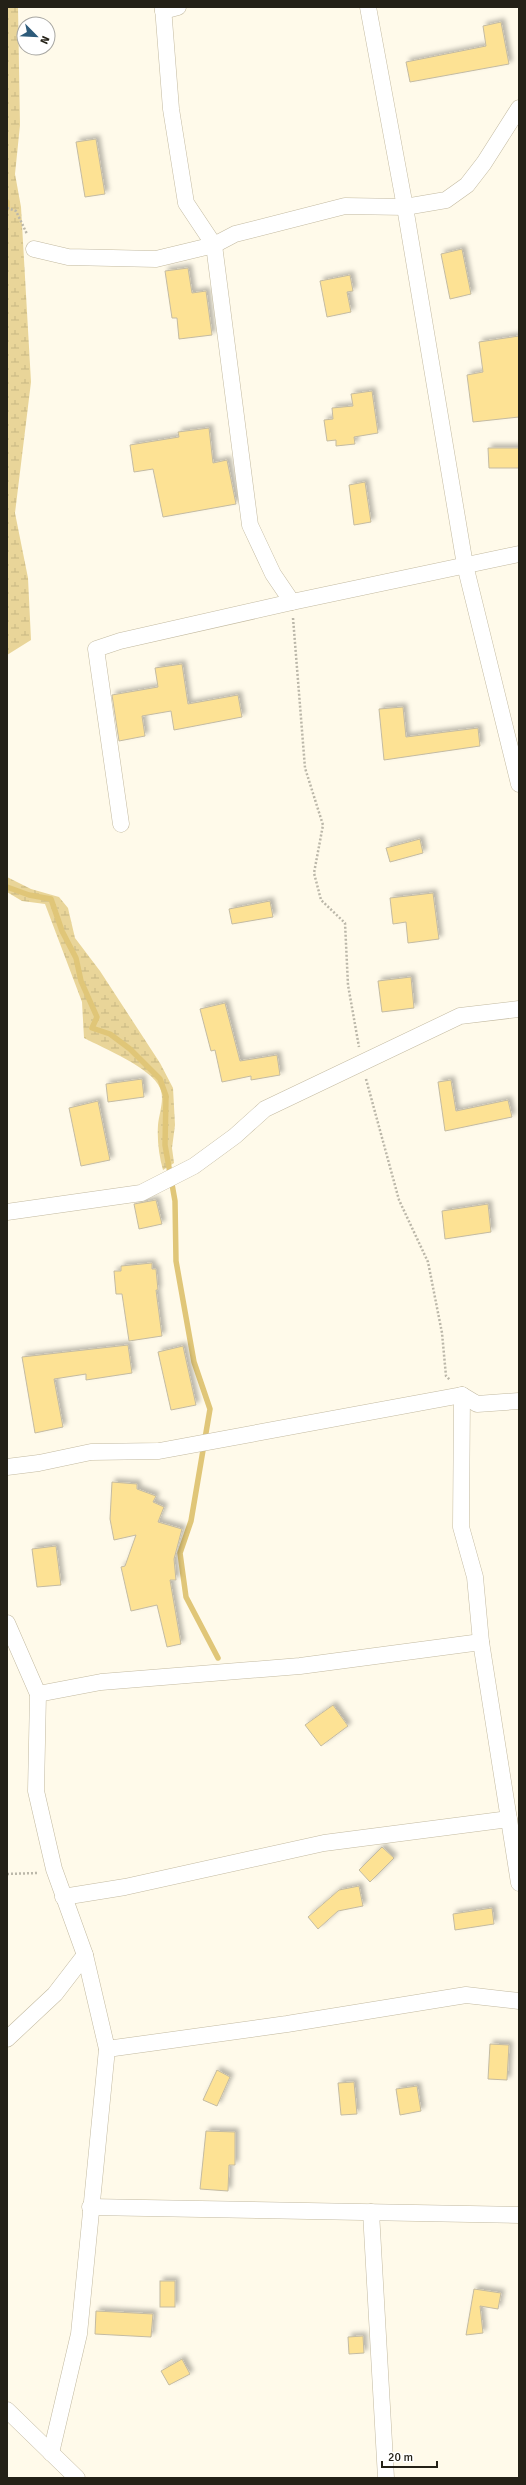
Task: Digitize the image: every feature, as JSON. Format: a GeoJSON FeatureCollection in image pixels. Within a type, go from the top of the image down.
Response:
{"type":"FeatureCollection","features":[{"type":"Feature","properties":{"kind":"street"},"geometry":{"type":"LineString","coordinates":[[368,7],[405,207],[465,565],[519,784]]}},
{"type":"Feature","properties":{"kind":"street"},"geometry":{"type":"LineString","coordinates":[[168,8],[171,109],[186,203],[214,245],[250,525],[273,574],[292,602]]}},
{"type":"Feature","properties":{"kind":"street"},"geometry":{"type":"LineString","coordinates":[[34,249],[68,257],[156,259],[214,245],[235,234],[345,206],[405,207],[446,200],[467,185],[484,163],[519,108]]}},
{"type":"Feature","properties":{"kind":"street"},"geometry":{"type":"LineString","coordinates":[[121,824],[96,649],[120,641],[292,602],[519,554]]}},
{"type":"Feature","properties":{"kind":"street"},"geometry":{"type":"LineString","coordinates":[[7,1212],[72,1204],[141,1193],[173,1178],[235,1136],[265,1109],[460,1016],[519,1009]]}},
{"type":"Feature","properties":{"kind":"street"},"geometry":{"type":"LineString","coordinates":[[462,1395],[461,1527],[475,1577],[481,1642],[519,1884]]}},
{"type":"Feature","properties":{"kind":"street"},"geometry":{"type":"LineString","coordinates":[[7,1466],[39,1463],[91,1452],[159,1451],[462,1395],[477,1404],[519,1402]]}},
{"type":"Feature","properties":{"kind":"street"},"geometry":{"type":"LineString","coordinates":[[7,1623],[38,1694],[36,1791],[54,1869],[85,1955],[107,2049],[90,2207],[79,2334],[51,2453]]}},
{"type":"Feature","properties":{"kind":"street"},"geometry":{"type":"LineString","coordinates":[[38,1694],[101,1682],[300,1666],[481,1642]]}},
{"type":"Feature","properties":{"kind":"street"},"geometry":{"type":"LineString","coordinates":[[63,1897],[125,1887],[324,1843],[509,1819]]}},
{"type":"Feature","properties":{"kind":"street"},"geometry":{"type":"LineString","coordinates":[[7,2039],[55,1994],[85,1955]]}},
{"type":"Feature","properties":{"kind":"street"},"geometry":{"type":"LineString","coordinates":[[107,2049],[294,2023],[466,1995],[519,2001]]}},
{"type":"Feature","properties":{"kind":"street"},"geometry":{"type":"LineString","coordinates":[[90,2207],[519,2215]]}},
{"type":"Feature","properties":{"kind":"street"},"geometry":{"type":"LineString","coordinates":[[371,2212],[386,2478]]}},
{"type":"Feature","properties":{"kind":"street"},"geometry":{"type":"LineString","coordinates":[[7,2410],[77,2478]]}},
{"type":"Feature","properties":{"kind":"path"},"geometry":{"type":"LineString","coordinates":[[7,208],[16,211],[34,249]]}},
{"type":"Feature","properties":{"kind":"path"},"geometry":{"type":"LineString","coordinates":[[292,602],[305,768],[323,826],[314,873],[321,900],[345,923],[348,985],[362,1064],[399,1200],[428,1262],[442,1333],[446,1376],[462,1395]]}},
{"type":"Feature","properties":{"kind":"path"},"geometry":{"type":"LineString","coordinates":[[7,1874],[34,1874],[54,1869]]}},
{"type":"Feature","properties":{"kind":"green space"},"geometry":{"type":"Polygon","coordinates":[[[7,7],[18,7],[18,16],[16,16],[16,56],[19,56],[20,125],[15,174],[21,207],[31,382],[15,513],[28,578],[31,640],[7,655],[7,7]]]}},
{"type":"Feature","properties":{"kind":"green space"},"geometry":{"type":"Polygon","coordinates":[[[7,877],[31,889],[59,897],[68,908],[75,938],[100,971],[160,1063],[173,1088],[175,1125],[172,1148],[174,1163],[163,1170],[159,1154],[158,1136],[158,1125],[162,1102],[160,1088],[147,1073],[137,1066],[84,1038],[82,1002],[45,904],[22,901],[7,892],[7,877]]]}},
{"type":"Feature","properties":{"kind":"building"},"geometry":{"type":"Polygon","coordinates":[[[501,22],[509,64],[410,82],[406,62],[486,46],[483,26],[501,22]]]}},
{"type":"Feature","properties":{"kind":"building"},"geometry":{"type":"Polygon","coordinates":[[[96,139],[105,194],[85,197],[76,142],[96,139]]]}},
{"type":"Feature","properties":{"kind":"building"},"geometry":{"type":"Polygon","coordinates":[[[462,249],[471,294],[450,299],[441,254],[462,249]]]}},
{"type":"Feature","properties":{"kind":"building"},"geometry":{"type":"Polygon","coordinates":[[[188,268],[192,293],[206,291],[212,335],[179,339],[177,318],[172,318],[165,271],[188,268]]]}},
{"type":"Feature","properties":{"kind":"building"},"geometry":{"type":"Polygon","coordinates":[[[350,275],[353,291],[347,292],[351,312],[327,317],[320,281],[350,275]]]}},
{"type":"Feature","properties":{"kind":"building"},"geometry":{"type":"Polygon","coordinates":[[[519,336],[519,417],[473,422],[467,375],[483,372],[479,342],[519,336]]]}},
{"type":"Feature","properties":{"kind":"building"},"geometry":{"type":"Polygon","coordinates":[[[372,391],[378,433],[354,437],[355,444],[336,446],[336,440],[327,441],[324,420],[333,419],[332,408],[353,406],[351,394],[372,391]]]}},
{"type":"Feature","properties":{"kind":"building"},"geometry":{"type":"Polygon","coordinates":[[[209,428],[213,463],[227,460],[236,504],[163,517],[153,469],[134,472],[130,445],[179,437],[178,432],[209,428]]]}},
{"type":"Feature","properties":{"kind":"building"},"geometry":{"type":"Polygon","coordinates":[[[488,448],[519,448],[519,468],[489,468],[488,448]]]}},
{"type":"Feature","properties":{"kind":"building"},"geometry":{"type":"Polygon","coordinates":[[[365,482],[371,522],[354,525],[349,485],[365,482]]]}},
{"type":"Feature","properties":{"kind":"building"},"geometry":{"type":"Polygon","coordinates":[[[182,664],[188,704],[238,695],[242,717],[174,730],[171,711],[142,716],[145,736],[119,741],[112,695],[158,687],[155,668],[182,664]]]}},
{"type":"Feature","properties":{"kind":"building"},"geometry":{"type":"Polygon","coordinates":[[[403,707],[406,737],[478,728],[480,746],[384,760],[379,709],[403,707]]]}},
{"type":"Feature","properties":{"kind":"building"},"geometry":{"type":"Polygon","coordinates":[[[420,839],[423,853],[390,862],[386,848],[420,839]]]}},
{"type":"Feature","properties":{"kind":"building"},"geometry":{"type":"Polygon","coordinates":[[[433,893],[439,939],[408,943],[406,922],[393,924],[390,898],[433,893]]]}},
{"type":"Feature","properties":{"kind":"building"},"geometry":{"type":"Polygon","coordinates":[[[270,901],[273,917],[232,924],[229,909],[270,901]]]}},
{"type":"Feature","properties":{"kind":"building"},"geometry":{"type":"Polygon","coordinates":[[[411,977],[414,1008],[382,1012],[378,981],[411,977]]]}},
{"type":"Feature","properties":{"kind":"building"},"geometry":{"type":"Polygon","coordinates":[[[225,1003],[240,1061],[277,1055],[280,1075],[251,1080],[251,1076],[222,1082],[215,1050],[211,1051],[200,1009],[225,1003]]]}},
{"type":"Feature","properties":{"kind":"building"},"geometry":{"type":"Polygon","coordinates":[[[142,1079],[144,1097],[108,1102],[106,1084],[142,1079]]]}},
{"type":"Feature","properties":{"kind":"building"},"geometry":{"type":"Polygon","coordinates":[[[451,1080],[456,1111],[508,1100],[512,1117],[445,1131],[438,1082],[451,1080]]]}},
{"type":"Feature","properties":{"kind":"building"},"geometry":{"type":"Polygon","coordinates":[[[98,1101],[110,1160],[81,1166],[69,1108],[98,1101]]]}},
{"type":"Feature","properties":{"kind":"building"},"geometry":{"type":"Polygon","coordinates":[[[156,1200],[162,1224],[139,1229],[134,1204],[156,1200]]]}},
{"type":"Feature","properties":{"kind":"building"},"geometry":{"type":"Polygon","coordinates":[[[488,1204],[491,1232],[445,1239],[442,1211],[488,1204]]]}},
{"type":"Feature","properties":{"kind":"building"},"geometry":{"type":"Polygon","coordinates":[[[152,1263],[152,1269],[156,1269],[158,1290],[156,1290],[162,1336],[129,1341],[122,1294],[116,1294],[114,1271],[121,1271],[121,1266],[152,1263]]]}},
{"type":"Feature","properties":{"kind":"building"},"geometry":{"type":"Polygon","coordinates":[[[128,1345],[132,1373],[86,1380],[86,1374],[54,1379],[63,1427],[35,1433],[22,1357],[128,1345]]]}},
{"type":"Feature","properties":{"kind":"building"},"geometry":{"type":"Polygon","coordinates":[[[183,1346],[196,1405],[171,1410],[158,1352],[183,1346]]]}},
{"type":"Feature","properties":{"kind":"building"},"geometry":{"type":"Polygon","coordinates":[[[112,1482],[137,1484],[137,1489],[156,1496],[153,1502],[164,1507],[158,1522],[182,1529],[174,1559],[176,1580],[170,1580],[181,1644],[167,1647],[157,1605],[131,1611],[121,1567],[125,1566],[136,1535],[114,1540],[110,1519],[112,1482]]]}},
{"type":"Feature","properties":{"kind":"building"},"geometry":{"type":"Polygon","coordinates":[[[56,1546],[61,1585],[37,1587],[32,1549],[56,1546]]]}},
{"type":"Feature","properties":{"kind":"building"},"geometry":{"type":"Polygon","coordinates":[[[333,1705],[348,1726],[321,1746],[305,1725],[333,1705]]]}},
{"type":"Feature","properties":{"kind":"building"},"geometry":{"type":"Polygon","coordinates":[[[382,1847],[394,1858],[370,1882],[359,1870],[382,1847]]]}},
{"type":"Feature","properties":{"kind":"building"},"geometry":{"type":"Polygon","coordinates":[[[359,1886],[363,1906],[338,1911],[318,1929],[308,1917],[339,1890],[359,1886]]]}},
{"type":"Feature","properties":{"kind":"building"},"geometry":{"type":"Polygon","coordinates":[[[492,1908],[494,1924],[455,1930],[453,1914],[492,1908]]]}},
{"type":"Feature","properties":{"kind":"building"},"geometry":{"type":"Polygon","coordinates":[[[490,2044],[509,2045],[507,2080],[488,2079],[490,2044]]]}},
{"type":"Feature","properties":{"kind":"building"},"geometry":{"type":"Polygon","coordinates":[[[217,2070],[230,2077],[217,2106],[203,2100],[217,2070]]]}},
{"type":"Feature","properties":{"kind":"building"},"geometry":{"type":"Polygon","coordinates":[[[354,2082],[357,2114],[341,2115],[338,2083],[354,2082]]]}},
{"type":"Feature","properties":{"kind":"building"},"geometry":{"type":"Polygon","coordinates":[[[417,2086],[421,2111],[400,2115],[396,2089],[417,2086]]]}},
{"type":"Feature","properties":{"kind":"building"},"geometry":{"type":"Polygon","coordinates":[[[206,2131],[235,2132],[235,2165],[229,2165],[228,2191],[200,2189],[206,2131]]]}},
{"type":"Feature","properties":{"kind":"building"},"geometry":{"type":"Polygon","coordinates":[[[160,2281],[175,2281],[175,2307],[160,2307],[160,2281]]]}},
{"type":"Feature","properties":{"kind":"building"},"geometry":{"type":"Polygon","coordinates":[[[474,2289],[501,2293],[498,2309],[480,2306],[483,2333],[466,2335],[474,2289]]]}},
{"type":"Feature","properties":{"kind":"building"},"geometry":{"type":"Polygon","coordinates":[[[96,2311],[153,2314],[151,2337],[95,2334],[96,2311]]]}},
{"type":"Feature","properties":{"kind":"building"},"geometry":{"type":"Polygon","coordinates":[[[363,2336],[364,2353],[349,2354],[348,2337],[363,2336]]]}},
{"type":"Feature","properties":{"kind":"building"},"geometry":{"type":"Polygon","coordinates":[[[182,2359],[190,2374],[169,2385],[161,2371],[182,2359]]]}},
{"type":"Feature","properties":{"kind":"waterway"},"geometry":{"type":"LineString","coordinates":[[7,202],[7,208]]}},
{"type":"Feature","properties":{"kind":"waterway"},"geometry":{"type":"LineString","coordinates":[[7,887],[29,895],[51,899],[62,931],[76,958],[81,981],[97,1017],[92,1028],[110,1034],[130,1049],[160,1079],[166,1096],[165,1145],[175,1201],[176,1261],[194,1362],[210,1409],[191,1521],[180,1553],[186,1597],[218,1658]]}}]}
